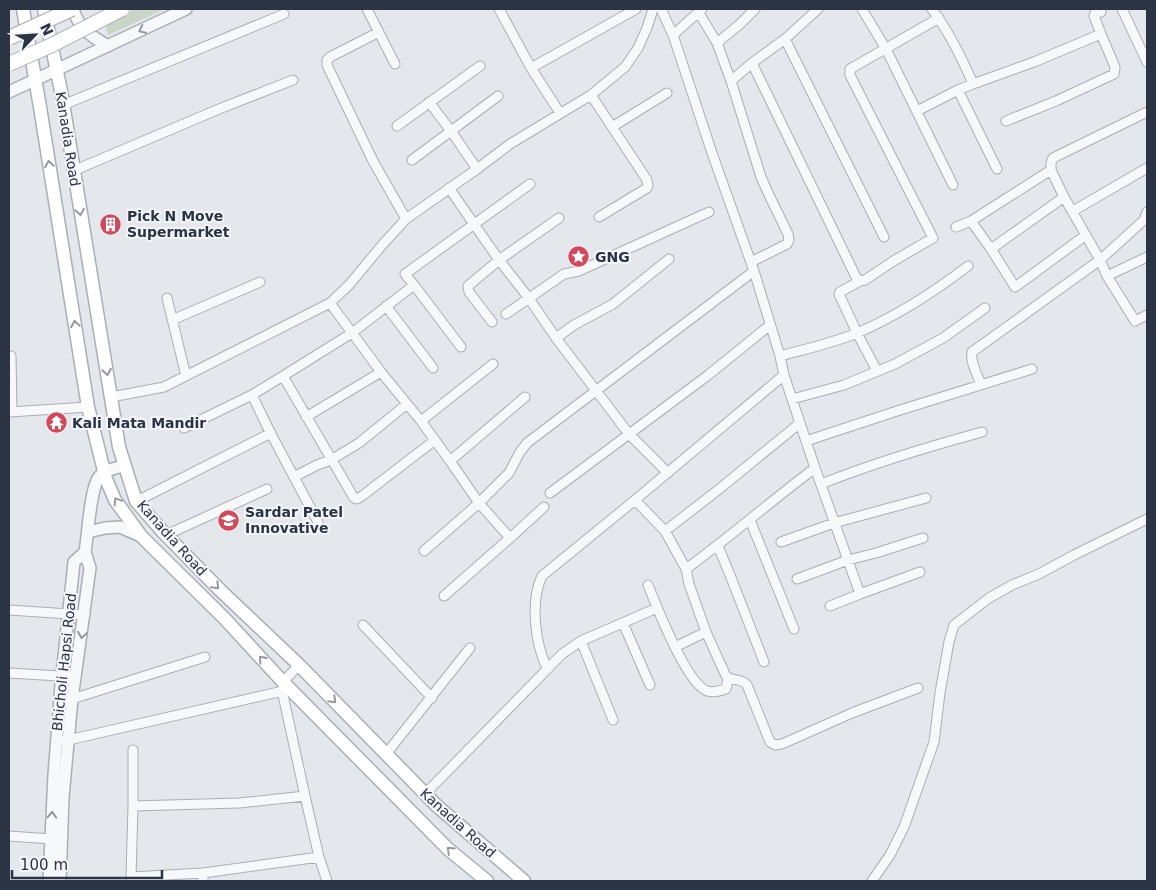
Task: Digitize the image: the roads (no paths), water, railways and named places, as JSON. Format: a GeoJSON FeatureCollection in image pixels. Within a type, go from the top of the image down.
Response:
{"type":"FeatureCollection","features":[{"type":"Feature","properties":{"kind":"main road","name":"Kanadia Road"},"geometry":{"type":"LineString","coordinates":[[23,9],[88,407],[106,480],[115,500],[141,536],[225,619],[283,687],[450,851],[487,881]]}},
{"type":"Feature","properties":{"kind":"main road","name":"Kanadia Road"},"geometry":{"type":"LineString","coordinates":[[44,9],[63,105],[118,447],[137,501],[166,535],[220,590],[299,665],[437,806],[524,881]]}},
{"type":"Feature","properties":{"kind":"main road"},"geometry":{"type":"LineString","coordinates":[[9,38],[73,9]]}},
{"type":"Feature","properties":{"kind":"main road"},"geometry":{"type":"LineString","coordinates":[[9,64],[52,45],[122,9]]}},
{"type":"Feature","properties":{"kind":"main road"},"geometry":{"type":"LineString","coordinates":[[422,822],[437,806]]}},
{"type":"Feature","properties":{"kind":"street"},"geometry":{"type":"LineString","coordinates":[[73,9],[75,18],[88,35],[108,46]]}},
{"type":"Feature","properties":{"kind":"street"},"geometry":{"type":"LineString","coordinates":[[9,92],[186,9]]}},
{"type":"Feature","properties":{"kind":"street"},"geometry":{"type":"LineString","coordinates":[[367,9],[395,64]]}},
{"type":"Feature","properties":{"kind":"street"},"geometry":{"type":"LineString","coordinates":[[499,9],[560,113]]}},
{"type":"Feature","properties":{"kind":"street"},"geometry":{"type":"LineString","coordinates":[[532,68],[636,9]]}},
{"type":"Feature","properties":{"kind":"street"},"geometry":{"type":"LineString","coordinates":[[111,397],[164,387],[330,303],[349,285],[406,219],[510,144],[591,95],[626,68],[647,28],[652,9]]}},
{"type":"Feature","properties":{"kind":"street"},"geometry":{"type":"LineString","coordinates":[[661,9],[673,35],[752,266],[780,356],[784,375],[860,594]]}},
{"type":"Feature","properties":{"kind":"street"},"geometry":{"type":"LineString","coordinates":[[717,43],[755,9]]}},
{"type":"Feature","properties":{"kind":"street"},"geometry":{"type":"LineString","coordinates":[[731,81],[786,38],[818,9]]}},
{"type":"Feature","properties":{"kind":"street"},"geometry":{"type":"LineString","coordinates":[[933,9],[974,84]]}},
{"type":"Feature","properties":{"kind":"street"},"geometry":{"type":"LineString","coordinates":[[1006,121],[1056,101],[1114,74],[1115,67],[1094,16],[1100,10],[1111,9]]}},
{"type":"Feature","properties":{"kind":"street"},"geometry":{"type":"LineString","coordinates":[[1122,9],[1147,62]]}},
{"type":"Feature","properties":{"kind":"street"},"geometry":{"type":"LineString","coordinates":[[864,10],[886,48],[952,185]]}},
{"type":"Feature","properties":{"kind":"street"},"geometry":{"type":"LineString","coordinates":[[424,551],[479,503],[509,473],[527,443],[596,391],[752,266],[787,244],[789,240],[788,234],[761,177],[731,81],[717,43],[701,11],[673,35]]}},
{"type":"Feature","properties":{"kind":"street"},"geometry":{"type":"LineString","coordinates":[[63,105],[284,14]]}},
{"type":"Feature","properties":{"kind":"street"},"geometry":{"type":"LineString","coordinates":[[878,371],[857,333],[839,294],[933,238],[849,72],[851,68],[939,18]]}},
{"type":"Feature","properties":{"kind":"street"},"geometry":{"type":"LineString","coordinates":[[379,32],[330,57],[327,60],[327,65],[373,161],[406,219]]}},
{"type":"Feature","properties":{"kind":"street"},"geometry":{"type":"LineString","coordinates":[[917,111],[958,90],[1100,34]]}},
{"type":"Feature","properties":{"kind":"street"},"geometry":{"type":"LineString","coordinates":[[786,38],[884,237]]}},
{"type":"Feature","properties":{"kind":"street"},"geometry":{"type":"LineString","coordinates":[[752,63],[856,277],[860,281]]}},
{"type":"Feature","properties":{"kind":"street"},"geometry":{"type":"LineString","coordinates":[[397,126],[480,66]]}},
{"type":"Feature","properties":{"kind":"street"},"geometry":{"type":"LineString","coordinates":[[73,171],[293,80]]}},
{"type":"Feature","properties":{"kind":"street"},"geometry":{"type":"LineString","coordinates":[[958,90],[997,169]]}},
{"type":"Feature","properties":{"kind":"street"},"geometry":{"type":"LineString","coordinates":[[612,127],[667,93]]}},
{"type":"Feature","properties":{"kind":"street"},"geometry":{"type":"LineString","coordinates":[[591,95],[647,180],[648,185],[647,188],[599,217]]}},
{"type":"Feature","properties":{"kind":"street"},"geometry":{"type":"LineString","coordinates":[[412,160],[498,96]]}},
{"type":"Feature","properties":{"kind":"street"},"geometry":{"type":"LineString","coordinates":[[429,102],[477,169]]}},
{"type":"Feature","properties":{"kind":"street"},"geometry":{"type":"LineString","coordinates":[[1147,112],[1053,158],[1051,163],[1052,170],[1064,197],[1135,321],[1147,315]]}},
{"type":"Feature","properties":{"kind":"street"},"geometry":{"type":"LineString","coordinates":[[1072,211],[1147,168]]}},
{"type":"Feature","properties":{"kind":"street"},"geometry":{"type":"LineString","coordinates":[[956,228],[971,221],[1052,170]]}},
{"type":"Feature","properties":{"kind":"street"},"geometry":{"type":"LineString","coordinates":[[461,347],[405,274],[530,184]]}},
{"type":"Feature","properties":{"kind":"street"},"geometry":{"type":"LineString","coordinates":[[449,188],[556,338],[629,434],[668,473]]}},
{"type":"Feature","properties":{"kind":"street"},"geometry":{"type":"LineString","coordinates":[[991,249],[1064,197]]}},
{"type":"Feature","properties":{"kind":"street"},"geometry":{"type":"LineString","coordinates":[[506,314],[564,274],[579,271],[601,262],[709,212]]}},
{"type":"Feature","properties":{"kind":"street"},"geometry":{"type":"LineString","coordinates":[[981,384],[972,360],[972,352],[1100,260],[1144,220],[1147,212]]}},
{"type":"Feature","properties":{"kind":"street"},"geometry":{"type":"LineString","coordinates":[[492,322],[469,292],[468,286],[499,260],[559,218]]}},
{"type":"Feature","properties":{"kind":"street"},"geometry":{"type":"LineString","coordinates":[[971,221],[1015,286],[1086,235]]}},
{"type":"Feature","properties":{"kind":"street"},"geometry":{"type":"LineString","coordinates":[[1108,276],[1147,257]]}},
{"type":"Feature","properties":{"kind":"street"},"geometry":{"type":"LineString","coordinates":[[556,338],[574,325],[613,304],[669,259]]}},
{"type":"Feature","properties":{"kind":"street"},"geometry":{"type":"LineString","coordinates":[[780,356],[857,333],[928,295],[968,266]]}},
{"type":"Feature","properties":{"kind":"street"},"geometry":{"type":"LineString","coordinates":[[172,320],[260,282]]}},
{"type":"Feature","properties":{"kind":"street"},"geometry":{"type":"LineString","coordinates":[[184,428],[252,395],[283,376],[352,333],[414,285]]}},
{"type":"Feature","properties":{"kind":"street"},"geometry":{"type":"LineString","coordinates":[[167,298],[186,376]]}},
{"type":"Feature","properties":{"kind":"street"},"geometry":{"type":"LineString","coordinates":[[330,303],[381,372],[421,421],[479,503],[510,538]]}},
{"type":"Feature","properties":{"kind":"street"},"geometry":{"type":"LineString","coordinates":[[386,306],[434,368]]}},
{"type":"Feature","properties":{"kind":"street"},"geometry":{"type":"LineString","coordinates":[[792,398],[844,385],[894,364],[942,338],[985,308]]}},
{"type":"Feature","properties":{"kind":"street"},"geometry":{"type":"LineString","coordinates":[[550,493],[707,376],[770,325]]}},
{"type":"Feature","properties":{"kind":"street"},"geometry":{"type":"LineString","coordinates":[[11,356],[10,412],[88,407]]}},
{"type":"Feature","properties":{"kind":"street"},"geometry":{"type":"LineString","coordinates":[[421,421],[493,364]]}},
{"type":"Feature","properties":{"kind":"street"},"geometry":{"type":"LineString","coordinates":[[806,441],[981,384],[1032,370]]}},
{"type":"Feature","properties":{"kind":"street"},"geometry":{"type":"LineString","coordinates":[[306,417],[381,372]]}},
{"type":"Feature","properties":{"kind":"street"},"geometry":{"type":"LineString","coordinates":[[547,668],[536,635],[538,585],[542,576],[784,375]]}},
{"type":"Feature","properties":{"kind":"street"},"geometry":{"type":"LineString","coordinates":[[283,376],[354,498],[362,496],[435,440]]}},
{"type":"Feature","properties":{"kind":"street"},"geometry":{"type":"LineString","coordinates":[[252,395],[318,522]]}},
{"type":"Feature","properties":{"kind":"street"},"geometry":{"type":"LineString","coordinates":[[450,461],[525,397]]}},
{"type":"Feature","properties":{"kind":"street"},"geometry":{"type":"LineString","coordinates":[[294,477],[331,460],[359,442],[407,404]]}},
{"type":"Feature","properties":{"kind":"street"},"geometry":{"type":"LineString","coordinates":[[665,531],[800,423]]}},
{"type":"Feature","properties":{"kind":"street"},"geometry":{"type":"LineString","coordinates":[[821,484],[908,453],[982,432]]}},
{"type":"Feature","properties":{"kind":"street"},"geometry":{"type":"LineString","coordinates":[[137,501],[271,433]]}},
{"type":"Feature","properties":{"kind":"street"},"geometry":{"type":"LineString","coordinates":[[104,472],[124,466]]}},
{"type":"Feature","properties":{"kind":"street"},"geometry":{"type":"LineString","coordinates":[[686,569],[718,546],[815,468]]}},
{"type":"Feature","properties":{"kind":"street","name":"Bhicholi Hapsi Road"},"geometry":{"type":"LineString","coordinates":[[49,881],[56,742],[74,562],[85,552],[93,488],[99,476],[104,472]]}},
{"type":"Feature","properties":{"kind":"street"},"geometry":{"type":"LineString","coordinates":[[166,535],[267,489]]}},
{"type":"Feature","properties":{"kind":"street"},"geometry":{"type":"LineString","coordinates":[[781,542],[834,523],[926,498]]}},
{"type":"Feature","properties":{"kind":"street"},"geometry":{"type":"LineString","coordinates":[[635,500],[665,531],[686,569],[689,584],[706,632],[728,678],[726,689],[715,692],[704,690],[689,674],[675,648],[648,585]]}},
{"type":"Feature","properties":{"kind":"street"},"geometry":{"type":"LineString","coordinates":[[444,596],[544,507]]}},
{"type":"Feature","properties":{"kind":"street"},"geometry":{"type":"LineString","coordinates":[[872,881],[890,855],[904,827],[934,742],[940,693],[954,625],[989,598],[1012,585],[1039,574],[1147,519]]}},
{"type":"Feature","properties":{"kind":"street"},"geometry":{"type":"LineString","coordinates":[[750,520],[794,630]]}},
{"type":"Feature","properties":{"kind":"street"},"geometry":{"type":"LineString","coordinates":[[88,532],[120,527],[141,536]]}},
{"type":"Feature","properties":{"kind":"street"},"geometry":{"type":"LineString","coordinates":[[797,579],[848,560],[923,538]]}},
{"type":"Feature","properties":{"kind":"street"},"geometry":{"type":"LineString","coordinates":[[718,546],[764,662]]}},
{"type":"Feature","properties":{"kind":"street"},"geometry":{"type":"LineString","coordinates":[[60,881],[63,797],[72,699],[90,568],[85,552]]}},
{"type":"Feature","properties":{"kind":"street"},"geometry":{"type":"LineString","coordinates":[[830,606],[920,572]]}},
{"type":"Feature","properties":{"kind":"street"},"geometry":{"type":"LineString","coordinates":[[425,794],[562,654],[581,641],[657,608]]}},
{"type":"Feature","properties":{"kind":"street"},"geometry":{"type":"LineString","coordinates":[[9,610],[84,615]]}},
{"type":"Feature","properties":{"kind":"street"},"geometry":{"type":"LineString","coordinates":[[623,623],[650,685]]}},
{"type":"Feature","properties":{"kind":"street"},"geometry":{"type":"LineString","coordinates":[[363,626],[432,698]]}},
{"type":"Feature","properties":{"kind":"street"},"geometry":{"type":"LineString","coordinates":[[675,648],[706,632]]}},
{"type":"Feature","properties":{"kind":"street"},"geometry":{"type":"LineString","coordinates":[[581,641],[613,720]]}},
{"type":"Feature","properties":{"kind":"street"},"geometry":{"type":"LineString","coordinates":[[386,754],[470,648]]}},
{"type":"Feature","properties":{"kind":"street"},"geometry":{"type":"LineString","coordinates":[[72,699],[205,657]]}},
{"type":"Feature","properties":{"kind":"street"},"geometry":{"type":"LineString","coordinates":[[56,742],[283,687],[299,665]]}},
{"type":"Feature","properties":{"kind":"street"},"geometry":{"type":"LineString","coordinates":[[9,673],[76,677]]}},
{"type":"Feature","properties":{"kind":"street"},"geometry":{"type":"LineString","coordinates":[[728,678],[740,680],[747,686],[770,742],[775,745],[782,744],[852,713],[918,688]]}},
{"type":"Feature","properties":{"kind":"street"},"geometry":{"type":"LineString","coordinates":[[283,687],[305,796],[327,881]]}},
{"type":"Feature","properties":{"kind":"street"},"geometry":{"type":"LineString","coordinates":[[133,750],[131,879],[203,877],[319,856]]}},
{"type":"Feature","properties":{"kind":"street"},"geometry":{"type":"LineString","coordinates":[[133,806],[239,803],[305,796]]}},
{"type":"Feature","properties":{"kind":"street"},"geometry":{"type":"LineString","coordinates":[[9,836],[51,838]]}},
{"type":"Feature","properties":{"kind":"place","name":"Pick N Move Supermarket"},"geometry":{"type":"Point","coordinates":[111,224]}},
{"type":"Feature","properties":{"kind":"place","name":"GNG"},"geometry":{"type":"Point","coordinates":[579,257]}},
{"type":"Feature","properties":{"kind":"place","name":"Kali Mata Mandir"},"geometry":{"type":"Point","coordinates":[56,423]}},
{"type":"Feature","properties":{"kind":"place","name":"Sardar Patel Innovative"},"geometry":{"type":"Point","coordinates":[229,520]}}]}
